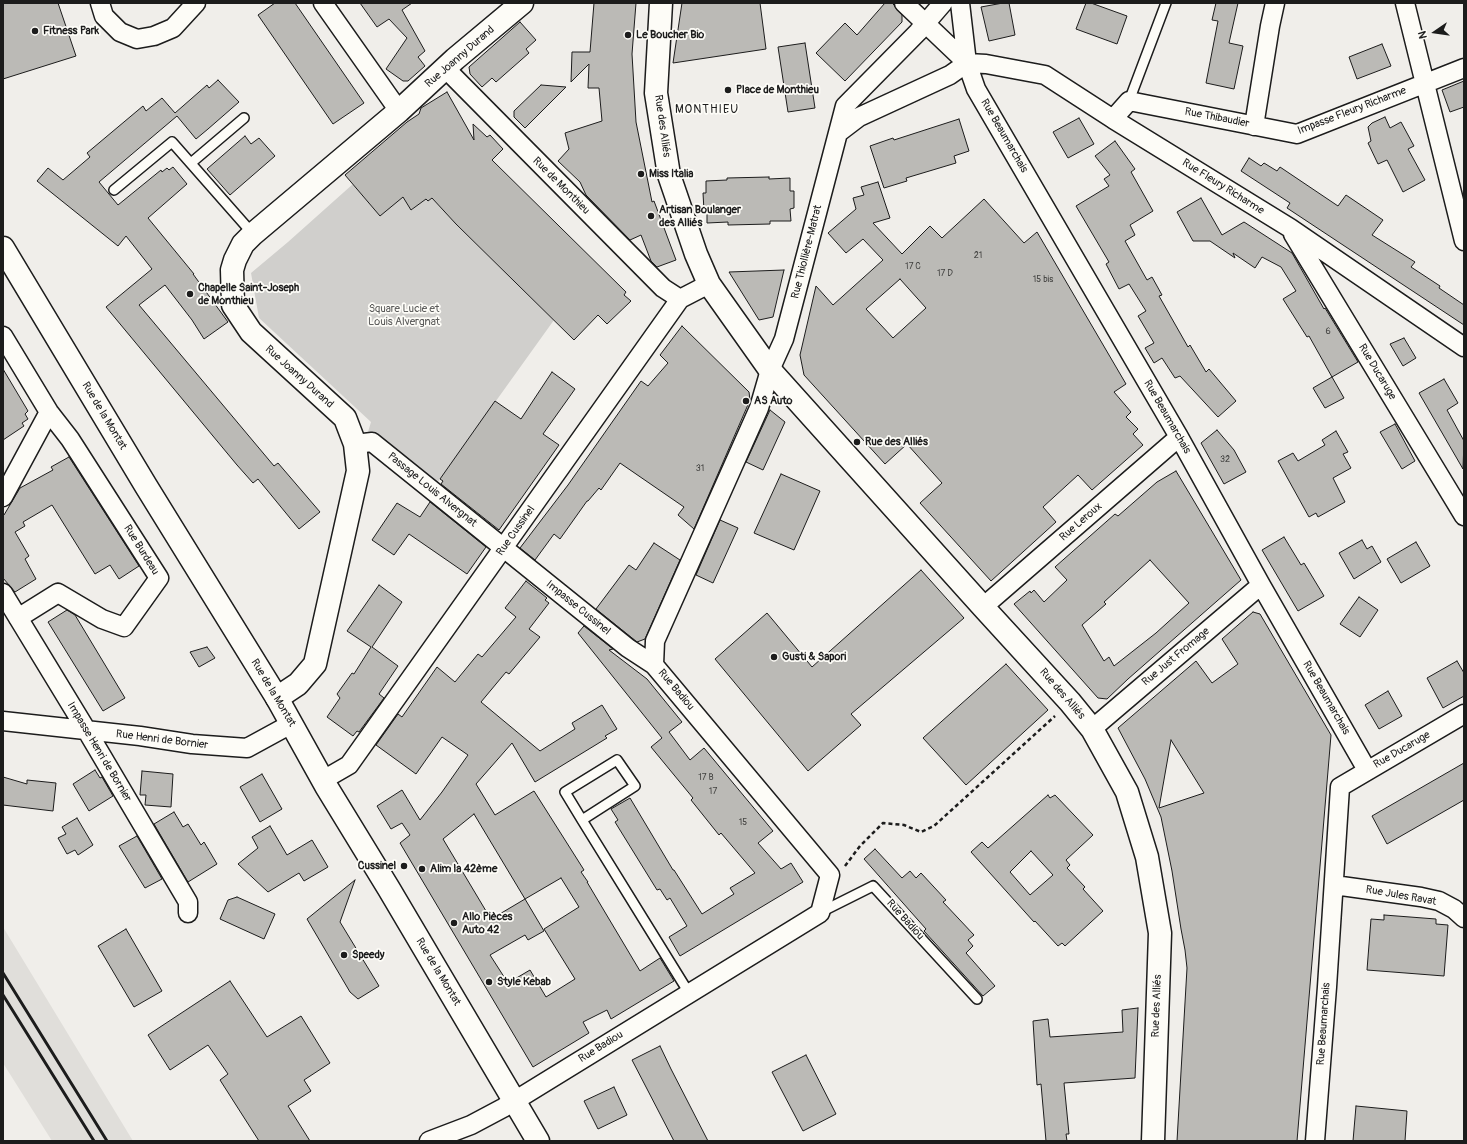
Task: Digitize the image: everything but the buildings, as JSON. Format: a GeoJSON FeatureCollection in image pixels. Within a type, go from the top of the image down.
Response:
{"type":"FeatureCollection","features":[{"type":"Feature","properties":{"kind":"street"},"geometry":{"type":"LineString","coordinates":[[100,3],[104,16],[120,32],[137,38],[154,36],[173,28],[196,3]]}},
{"type":"Feature","properties":{"kind":"street"},"geometry":{"type":"LineString","coordinates":[[323,3],[399,111]]}},
{"type":"Feature","properties":{"kind":"street","name":"Rue Joanny Durand"},"geometry":{"type":"LineString","coordinates":[[277,698],[298,684],[315,664],[358,471],[355,444],[345,418],[251,332],[233,304],[232,270],[243,244],[253,234],[399,111],[445,68],[522,3]]}},
{"type":"Feature","properties":{"kind":"street","name":"Rue des Alliés"},"geometry":{"type":"LineString","coordinates":[[661,3],[656,93],[669,175],[696,254],[710,284],[770,370],[1070,702],[1092,729],[1127,792],[1147,857],[1160,933],[1153,1141]]}},
{"type":"Feature","properties":{"kind":"street"},"geometry":{"type":"LineString","coordinates":[[904,3],[967,63]]}},
{"type":"Feature","properties":{"kind":"street","name":"Rue Thiollière-Matrat"},"geometry":{"type":"LineString","coordinates":[[770,370],[784,339],[788,325],[845,106],[926,23],[943,3]]}},
{"type":"Feature","properties":{"kind":"street"},"geometry":{"type":"LineString","coordinates":[[960,3],[967,63]]}},
{"type":"Feature","properties":{"kind":"street","name":"Rue Thibaudier"},"geometry":{"type":"LineString","coordinates":[[1129,101],[1254,126],[1275,3]]}},
{"type":"Feature","properties":{"kind":"street"},"geometry":{"type":"LineString","coordinates":[[1405,3],[1464,241]]}},
{"type":"Feature","properties":{"kind":"street"},"geometry":{"type":"LineString","coordinates":[[838,133],[859,117],[950,75],[967,63]]}},
{"type":"Feature","properties":{"kind":"street","name":"Rue Fleury Richarme"},"geometry":{"type":"LineString","coordinates":[[967,63],[986,64],[1045,75],[1113,119],[1290,228],[1464,347]]}},
{"type":"Feature","properties":{"kind":"street","name":"Rue Beaumarchais"},"geometry":{"type":"LineString","coordinates":[[967,63],[976,89],[1179,437],[1261,585],[1367,770]]}},
{"type":"Feature","properties":{"kind":"street","name":"Rue de Monthieu"},"geometry":{"type":"LineString","coordinates":[[445,68],[663,288],[680,299]]}},
{"type":"Feature","properties":{"kind":"street","name":"Impasse Fleury Richarme"},"geometry":{"type":"LineString","coordinates":[[1254,126],[1297,134],[1464,68]]}},
{"type":"Feature","properties":{"kind":"street"},"geometry":{"type":"LineString","coordinates":[[1113,119],[1129,101]]}},
{"type":"Feature","properties":{"kind":"street","name":"Rue Ducaruge"},"geometry":{"type":"LineString","coordinates":[[1290,228],[1464,516]]}},
{"type":"Feature","properties":{"kind":"street","name":"Rue de la Montat"},"geometry":{"type":"LineString","coordinates":[[3,248],[146,486],[277,698],[323,780],[538,1141]]}},
{"type":"Feature","properties":{"kind":"street","name":"Rue Cussinel"},"geometry":{"type":"LineString","coordinates":[[323,780],[349,765],[680,299],[710,284]]}},
{"type":"Feature","properties":{"kind":"street","name":"Rue Burdeau"},"geometry":{"type":"LineString","coordinates":[[3,336],[49,412],[70,439],[159,578],[124,626],[102,619],[58,594],[18,618]]}},
{"type":"Feature","properties":{"kind":"street","name":"Rue Badiou"},"geometry":{"type":"LineString","coordinates":[[770,370],[759,408],[655,641],[654,665],[830,875]]}},
{"type":"Feature","properties":{"kind":"street"},"geometry":{"type":"LineString","coordinates":[[3,497],[49,412]]}},
{"type":"Feature","properties":{"kind":"street","name":"Rue Leroux"},"geometry":{"type":"LineString","coordinates":[[983,607],[1179,437]]}},
{"type":"Feature","properties":{"kind":"street","name":"Passage Louis Alvergnat"},"geometry":{"type":"LineString","coordinates":[[355,444],[372,442],[504,548]]}},
{"type":"Feature","properties":{"kind":"street","name":"Impasse Cussinel"},"geometry":{"type":"LineString","coordinates":[[504,548],[628,648],[654,665]]}},
{"type":"Feature","properties":{"kind":"street","name":"Rue Just Fromage"},"geometry":{"type":"LineString","coordinates":[[1092,729],[1261,585]]}},
{"type":"Feature","properties":{"kind":"street","name":"Impasse Henri de Bornier"},"geometry":{"type":"LineString","coordinates":[[3,593],[188,902],[188,912]]}},
{"type":"Feature","properties":{"kind":"street","name":"Rue Ducaruge"},"geometry":{"type":"LineString","coordinates":[[1340,787],[1464,714]]}},
{"type":"Feature","properties":{"kind":"street","name":"Rue Henri de Bornier"},"geometry":{"type":"LineString","coordinates":[[3,722],[140,736],[192,744],[247,748],[291,724]]}},
{"type":"Feature","properties":{"kind":"street","name":"Rue Beaumarchais"},"geometry":{"type":"LineString","coordinates":[[1315,1141],[1340,787]]}},
{"type":"Feature","properties":{"kind":"street"},"geometry":{"type":"LineString","coordinates":[[820,913],[830,875]]}},
{"type":"Feature","properties":{"kind":"street","name":"Rue Jules Ravat"},"geometry":{"type":"LineString","coordinates":[[1334,885],[1421,897],[1439,901],[1454,909],[1464,918]]}},
{"type":"Feature","properties":{"kind":"street","name":"Rue Badiou"},"geometry":{"type":"LineString","coordinates":[[429,1141],[471,1125],[514,1101],[820,913]]}},
{"type":"Feature","properties":{"kind":"lane"},"geometry":{"type":"LineString","coordinates":[[1129,101],[1166,3]]}},
{"type":"Feature","properties":{"kind":"lane"},"geometry":{"type":"LineString","coordinates":[[191,163],[244,118]]}},
{"type":"Feature","properties":{"kind":"lane"},"geometry":{"type":"LineString","coordinates":[[114,190],[172,142],[253,234]]}},
{"type":"Feature","properties":{"kind":"lane"},"geometry":{"type":"LineString","coordinates":[[582,820],[635,786],[617,760],[565,792],[582,820],[689,993]]}},
{"type":"Feature","properties":{"kind":"lane","name":"Rue Badiou"},"geometry":{"type":"LineString","coordinates":[[820,913],[873,886],[977,999]]}},
{"type":"Feature","properties":{"kind":"path"},"geometry":{"type":"LineString","coordinates":[[830,875],[844,868],[860,846],[884,823],[904,825],[921,832],[934,826],[1070,702]]}},
{"type":"Feature","properties":{"kind":"shaded area"},"geometry":{"type":"Polygon","coordinates":[[[3,927],[133,1141],[52,1141],[3,1063],[3,927]]]}},
{"type":"Feature","properties":{"kind":"green space","name":"Square Lucie et Louis Alvergnat"},"geometry":{"type":"Polygon","coordinates":[[[353,184],[380,216],[402,195],[412,210],[425,198],[428,201],[432,198],[457,225],[554,320],[435,486],[368,432],[371,422],[259,318],[251,273],[353,184]]]}},
{"type":"Feature","properties":{"kind":"railway"},"geometry":{"type":"LineString","coordinates":[[3,973],[107,1141]]}},
{"type":"Feature","properties":{"kind":"railway"},"geometry":{"type":"LineString","coordinates":[[3,995],[94,1141]]}},
{"type":"Feature","properties":{"kind":"place","name":"Fitness Park"},"geometry":{"type":"Point","coordinates":[35,31]}},
{"type":"Feature","properties":{"kind":"place","name":"Le Boucher Bio"},"geometry":{"type":"Point","coordinates":[628,35]}},
{"type":"Feature","properties":{"kind":"place","name":"Place de Monthieu"},"geometry":{"type":"Point","coordinates":[728,90]}},
{"type":"Feature","properties":{"kind":"place","name":"Miss Italia"},"geometry":{"type":"Point","coordinates":[641,174]}},
{"type":"Feature","properties":{"kind":"place","name":"Artisan Boulanger des Alliés"},"geometry":{"type":"Point","coordinates":[651,216]}},
{"type":"Feature","properties":{"kind":"place","name":"Chapelle Saint-Joseph de Monthieu"},"geometry":{"type":"Point","coordinates":[190,294]}},
{"type":"Feature","properties":{"kind":"place","name":"AS Auto"},"geometry":{"type":"Point","coordinates":[746,401]}},
{"type":"Feature","properties":{"kind":"place","name":"Rue des Alliés"},"geometry":{"type":"Point","coordinates":[857,442]}},
{"type":"Feature","properties":{"kind":"place","name":"Gusti & Sapori"},"geometry":{"type":"Point","coordinates":[774,657]}},
{"type":"Feature","properties":{"kind":"place","name":"Cussinel"},"geometry":{"type":"Point","coordinates":[404,866]}},
{"type":"Feature","properties":{"kind":"place","name":"Alim la 42ème"},"geometry":{"type":"Point","coordinates":[422,869]}},
{"type":"Feature","properties":{"kind":"place","name":"Allo Pièces Auto 42"},"geometry":{"type":"Point","coordinates":[454,923]}},
{"type":"Feature","properties":{"kind":"place","name":"Speedy"},"geometry":{"type":"Point","coordinates":[344,955]}},
{"type":"Feature","properties":{"kind":"place","name":"Style Kebab"},"geometry":{"type":"Point","coordinates":[489,982]}},
{"type":"Feature","properties":{"kind":"district","name":"MONTHIEU"},"geometry":{"type":"Point","coordinates":[707,110]}}]}
